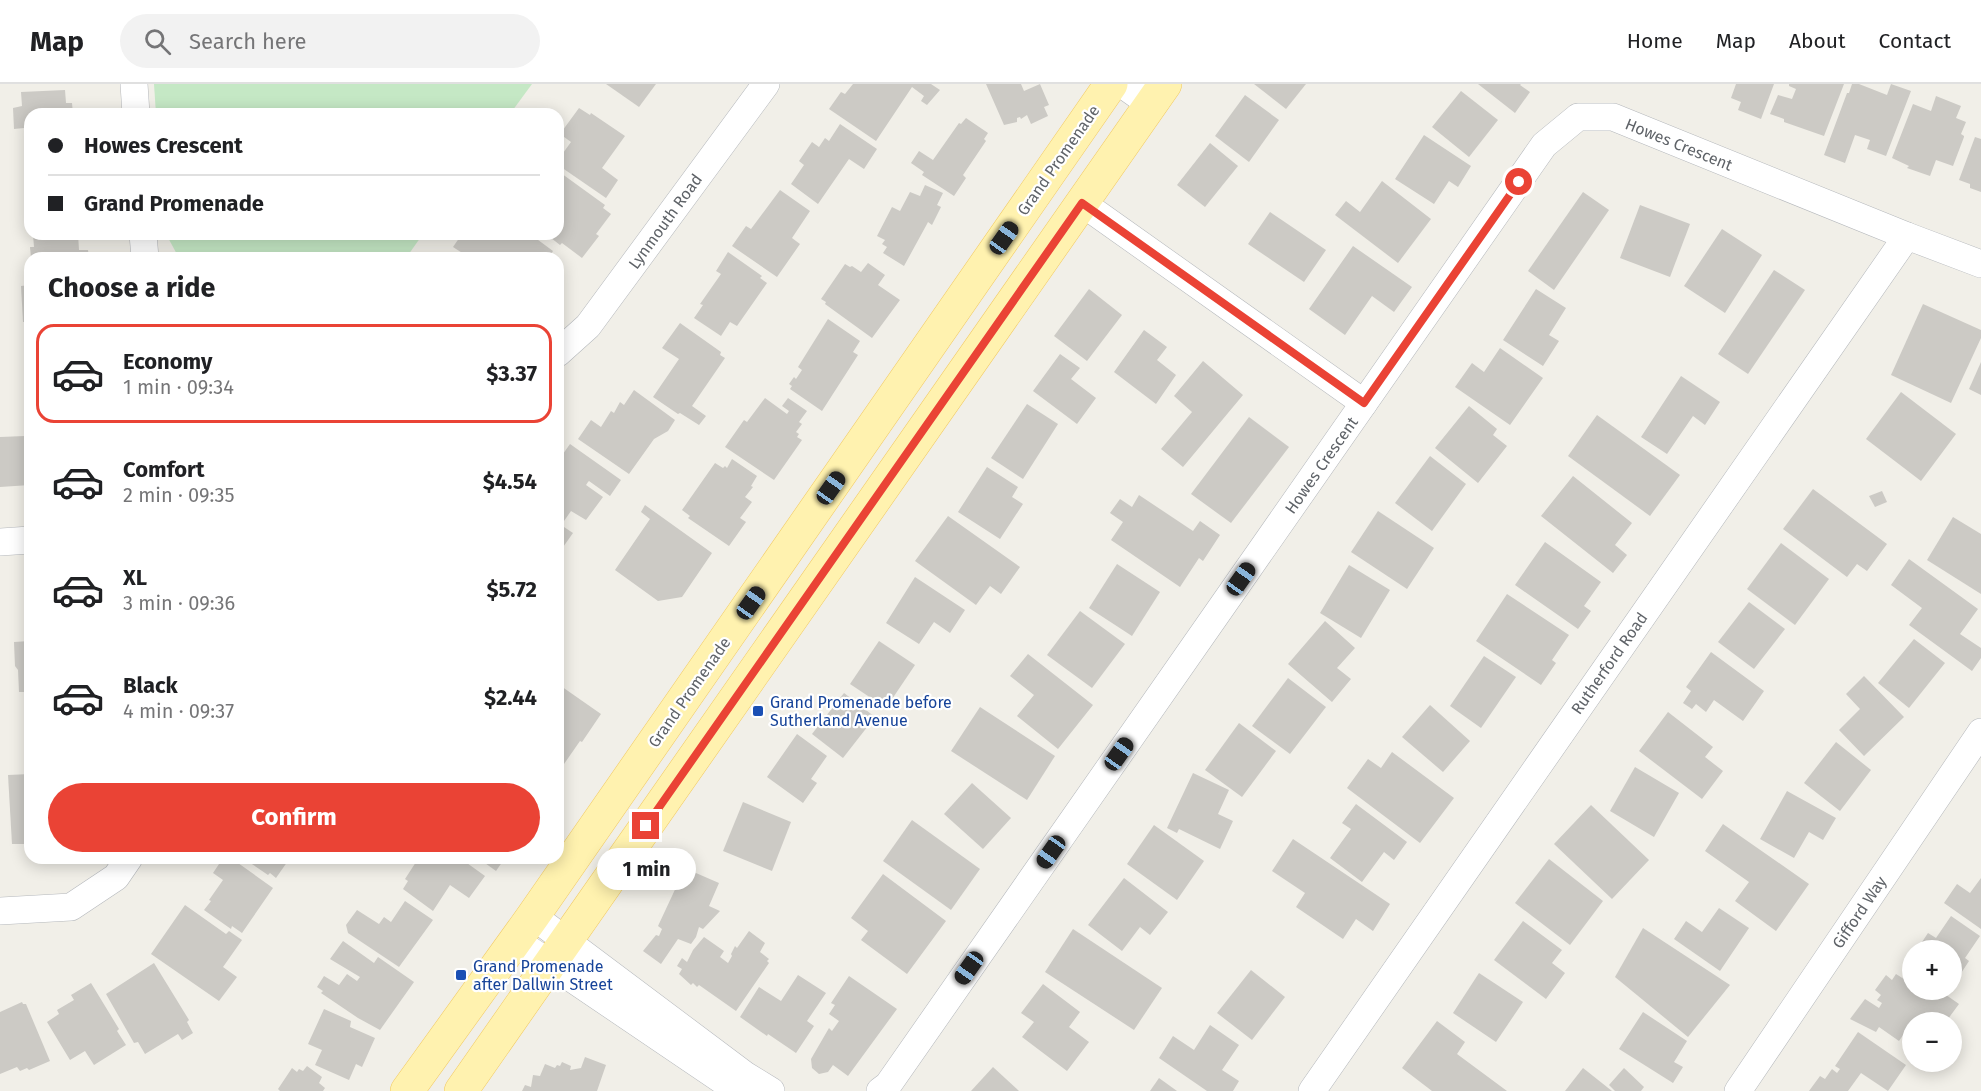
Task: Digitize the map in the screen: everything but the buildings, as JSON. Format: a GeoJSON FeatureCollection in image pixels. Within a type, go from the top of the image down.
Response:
{"type":"FeatureCollection","features":[{"type":"Feature","properties":{"kind":"main road","name":"Grand Promenade"},"geometry":{"type":"LineString","coordinates":[[407,1091],[524,928],[1111,84]]}},
{"type":"Feature","properties":{"kind":"main road"},"geometry":{"type":"LineString","coordinates":[[461,1091],[1158,94]]}},
{"type":"Feature","properties":{"kind":"main road"},"geometry":{"type":"LineString","coordinates":[[721,646],[754,672]]}},
{"type":"Feature","properties":{"kind":"street"},"geometry":{"type":"LineString","coordinates":[[134,84],[136,108]]}},
{"type":"Feature","properties":{"kind":"street","name":"Lynmouth Road"},"geometry":{"type":"LineString","coordinates":[[564,348],[588,326],[766,84]]}},
{"type":"Feature","properties":{"kind":"street"},"geometry":{"type":"LineString","coordinates":[[1122,84],[1158,94]]}},
{"type":"Feature","properties":{"kind":"street","name":"Howes Crescent"},"geometry":{"type":"LineString","coordinates":[[885,1089],[1545,145],[1578,117],[1613,117],[1981,264]]}},
{"type":"Feature","properties":{"kind":"street"},"geometry":{"type":"LineString","coordinates":[[1082,203],[1364,403]]}},
{"type":"Feature","properties":{"kind":"street","name":"Rutherford Road"},"geometry":{"type":"LineString","coordinates":[[1312,1091],[1907,236]]}},
{"type":"Feature","properties":{"kind":"street"},"geometry":{"type":"LineString","coordinates":[[0,542],[24,540]]}},
{"type":"Feature","properties":{"kind":"street","name":"Gifford Way"},"geometry":{"type":"LineString","coordinates":[[1738,1091],[1981,732]]}},
{"type":"Feature","properties":{"kind":"street"},"geometry":{"type":"LineString","coordinates":[[0,911],[71,907],[116,877],[125,864]]}},
{"type":"Feature","properties":{"kind":"street"},"geometry":{"type":"LineString","coordinates":[[524,928],[680,1039],[771,1091]]}},
{"type":"Feature","properties":{"kind":"street"},"geometry":{"type":"LineString","coordinates":[[680,1039],[738,1091]]}},
{"type":"Feature","properties":{"kind":"green space"},"geometry":{"type":"Polygon","coordinates":[[[154,84],[532,84],[514,108],[156,108],[154,84]]]}},
{"type":"Feature","properties":{"kind":"green space"},"geometry":{"type":"Polygon","coordinates":[[[169,240],[419,240],[410,252],[176,252],[169,240]]]}},
{"type":"Feature","properties":{"kind":"place","name":"Grand Promenade before Sutherland Avenue"},"geometry":{"type":"Point","coordinates":[758,711]}},
{"type":"Feature","properties":{"kind":"place","name":"Grand Promenade after Dallwin Street"},"geometry":{"type":"Point","coordinates":[461,975]}},
{"type":"Feature","properties":{"kind":"route"},"geometry":{"type":"LineString","coordinates":[[646,826],[1082,203],[1364,403],[1519,182]]}}]}
